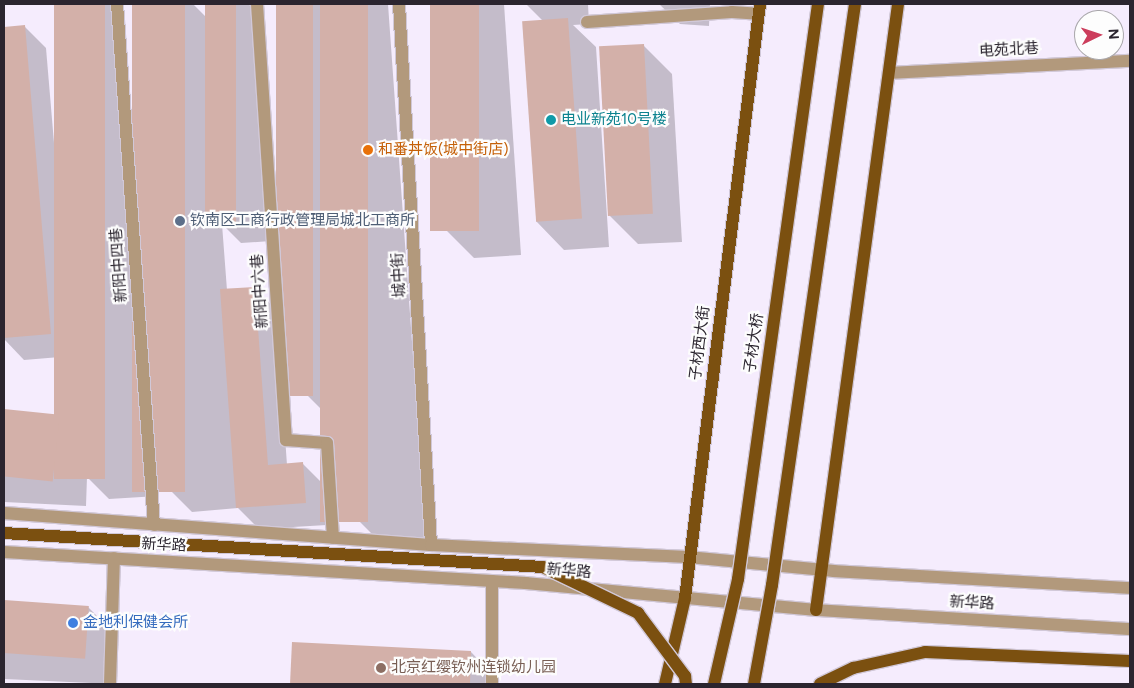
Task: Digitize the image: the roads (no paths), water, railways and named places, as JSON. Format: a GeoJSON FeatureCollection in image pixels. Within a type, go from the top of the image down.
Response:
{"type":"FeatureCollection","features":[{"type":"Feature","properties":{"kind":"main road","name":"子材大桥"},"geometry":{"type":"LineString","coordinates":[[714,684],[738,579],[818,4]]}},
{"type":"Feature","properties":{"kind":"main road"},"geometry":{"type":"LineString","coordinates":[[754,684],[772,584],[855,4]]}},
{"type":"Feature","properties":{"kind":"main road"},"geometry":{"type":"LineString","coordinates":[[816,610],[898,4]]}},
{"type":"Feature","properties":{"kind":"main road","name":"子材西大街"},"geometry":{"type":"LineString","coordinates":[[665,684],[685,598],[688,557],[759,9]]}},
{"type":"Feature","properties":{"kind":"main road"},"geometry":{"type":"LineString","coordinates":[[4,532],[543,567],[638,613],[685,676],[686,684]]}},
{"type":"Feature","properties":{"kind":"main road"},"geometry":{"type":"LineString","coordinates":[[820,684],[852,668],[925,652],[1130,662]]}},
{"type":"Feature","properties":{"kind":"street","name":"新阳中四巷"},"geometry":{"type":"LineString","coordinates":[[117,4],[154,525]]}},
{"type":"Feature","properties":{"kind":"street","name":"新阳中六巷"},"geometry":{"type":"LineString","coordinates":[[257,4],[286,440],[327,444],[333,538]]}},
{"type":"Feature","properties":{"kind":"street","name":"城中街"},"geometry":{"type":"LineString","coordinates":[[399,4],[431,545]]}},
{"type":"Feature","properties":{"kind":"street"},"geometry":{"type":"LineString","coordinates":[[587,22],[759,9]]}},
{"type":"Feature","properties":{"kind":"street","name":"电苑北巷"},"geometry":{"type":"LineString","coordinates":[[889,73],[1130,61]]}},
{"type":"Feature","properties":{"kind":"street","name":"新华路"},"geometry":{"type":"LineString","coordinates":[[4,514],[431,545],[688,557],[821,569],[1130,588]]}},
{"type":"Feature","properties":{"kind":"street","name":"新华路"},"geometry":{"type":"LineString","coordinates":[[4,552],[492,581],[816,610],[1130,629]]}},
{"type":"Feature","properties":{"kind":"street"},"geometry":{"type":"LineString","coordinates":[[110,684],[114,558]]}},
{"type":"Feature","properties":{"kind":"street"},"geometry":{"type":"LineString","coordinates":[[492,581],[492,684]]}},
{"type":"Feature","properties":{"kind":"place","name":"电业新苑10号楼"},"geometry":{"type":"Point","coordinates":[551,120]}},
{"type":"Feature","properties":{"kind":"place","name":"和番丼饭(城中街店)"},"geometry":{"type":"Point","coordinates":[368,150]}},
{"type":"Feature","properties":{"kind":"place","name":"钦南区工商行政管理局城北工商所"},"geometry":{"type":"Point","coordinates":[180,221]}},
{"type":"Feature","properties":{"kind":"place","name":"金地利保健会所"},"geometry":{"type":"Point","coordinates":[73,623]}},
{"type":"Feature","properties":{"kind":"place","name":"北京红缨钦州连锁幼儿园"},"geometry":{"type":"Point","coordinates":[381,668]}}]}
